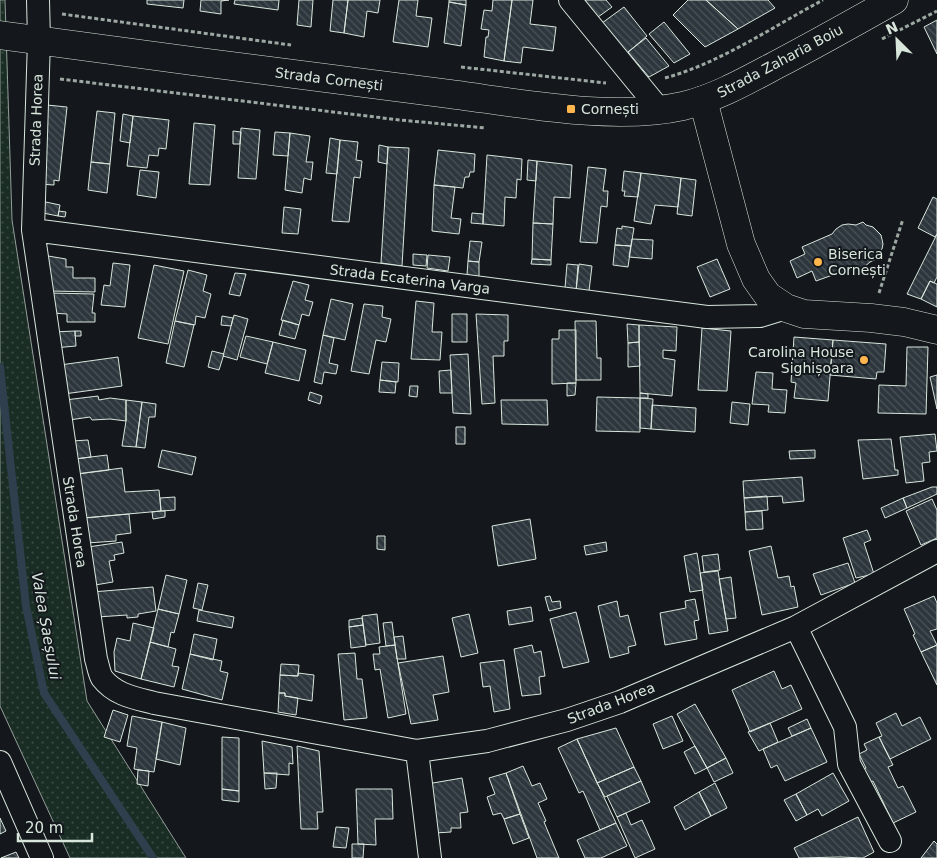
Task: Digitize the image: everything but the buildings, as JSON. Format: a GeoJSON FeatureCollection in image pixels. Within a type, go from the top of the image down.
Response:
{"type":"FeatureCollection","features":[{"type":"Feature","properties":{"kind":"main road","name":"Strada Zaharia Boiu"},"geometry":{"type":"LineString","coordinates":[[660,110],[703,100],[727,91],[894,0]]}},
{"type":"Feature","properties":{"kind":"main road","name":"Strada Cornești"},"geometry":{"type":"LineString","coordinates":[[21,38],[571,109],[660,110]]}},
{"type":"Feature","properties":{"kind":"main road"},"geometry":{"type":"LineString","coordinates":[[703,100],[741,244],[756,279],[768,296],[786,308],[804,314],[871,318],[904,322],[937,330]]}},
{"type":"Feature","properties":{"kind":"street"},"geometry":{"type":"LineString","coordinates":[[570,0],[660,110]]}},
{"type":"Feature","properties":{"kind":"street","name":"Strada Horea"},"geometry":{"type":"LineString","coordinates":[[38,5],[21,38],[32,230],[96,659],[101,677],[115,691],[133,698],[417,751],[487,741],[567,720],[620,702],[796,627],[937,551]]}},
{"type":"Feature","properties":{"kind":"street","name":"Strada Ecaterina Varga"},"geometry":{"type":"LineString","coordinates":[[32,230],[707,317],[760,316],[786,308]]}},
{"type":"Feature","properties":{"kind":"street"},"geometry":{"type":"LineString","coordinates":[[796,627],[845,728],[849,764],[890,841]]}},
{"type":"Feature","properties":{"kind":"street"},"geometry":{"type":"LineString","coordinates":[[417,751],[430,858]]}},
{"type":"Feature","properties":{"kind":"street"},"geometry":{"type":"LineString","coordinates":[[0,762],[42,858]]}},
{"type":"Feature","properties":{"kind":"path"},"geometry":{"type":"LineString","coordinates":[[458,66],[606,83],[657,81],[683,73],[719,57],[823,0]]}},
{"type":"Feature","properties":{"kind":"path"},"geometry":{"type":"LineString","coordinates":[[38,5],[291,45]]}},
{"type":"Feature","properties":{"kind":"path"},"geometry":{"type":"LineString","coordinates":[[871,318],[904,219]]}},
{"type":"Feature","properties":{"kind":"green space"},"geometry":{"type":"Polygon","coordinates":[[[0,0],[5,0],[12,220],[87,701],[186,858],[70,858],[0,706],[0,0]]]}},
{"type":"Feature","properties":{"kind":"waterway","name":"Valea Șaeșului"},"geometry":{"type":"LineString","coordinates":[[0,367],[26,606],[44,693],[153,858]]}},
{"type":"Feature","properties":{"kind":"place","name":"Cornești"},"geometry":{"type":"Point","coordinates":[571,109]}},
{"type":"Feature","properties":{"kind":"place","name":"Biserica Cornești"},"geometry":{"type":"Point","coordinates":[818,262]}},
{"type":"Feature","properties":{"kind":"place","name":"Carolina House Sighișoara"},"geometry":{"type":"Point","coordinates":[864,360]}}]}
